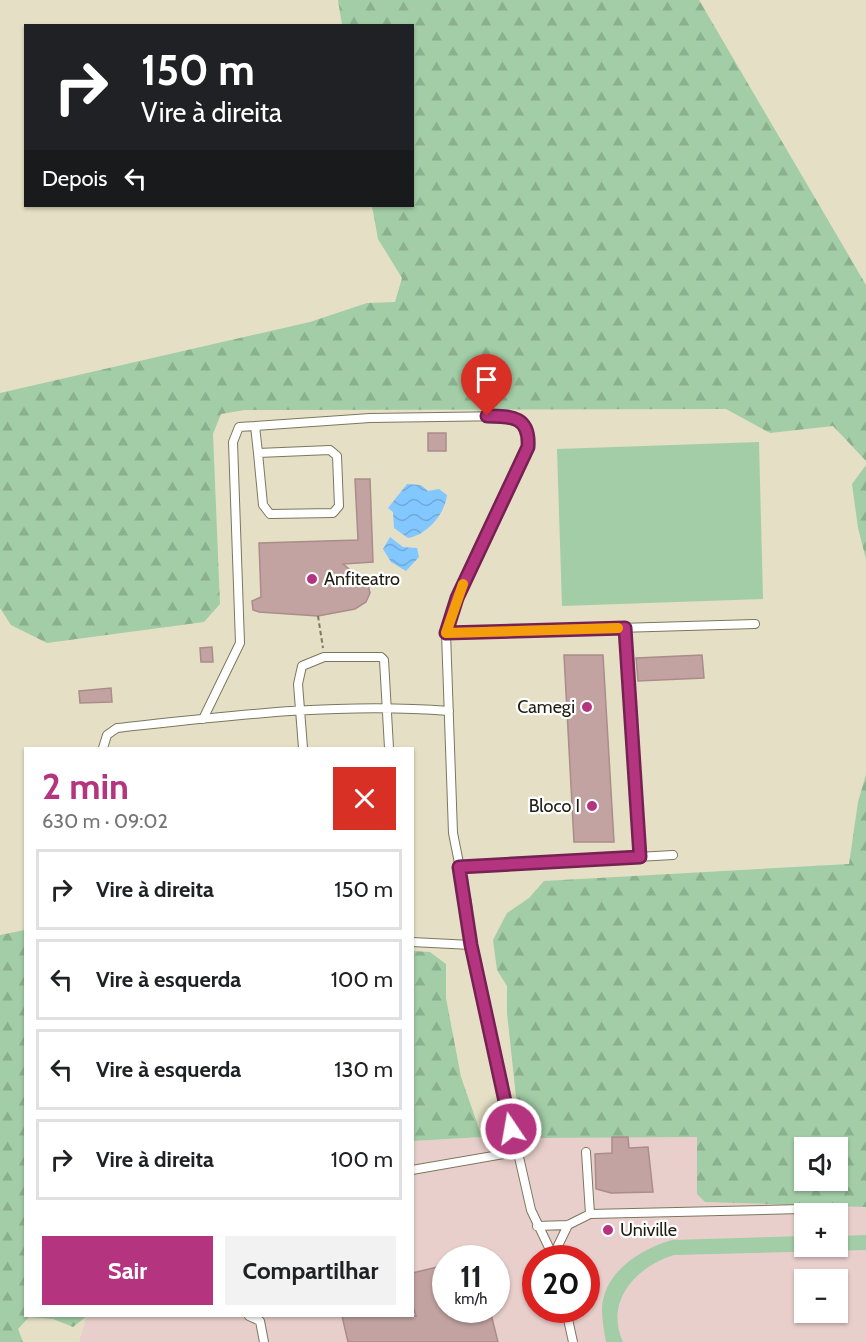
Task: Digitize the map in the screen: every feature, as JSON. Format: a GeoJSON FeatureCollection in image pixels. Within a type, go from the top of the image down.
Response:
{"type":"FeatureCollection","features":[{"type":"Feature","properties":{"kind":"lane"},"geometry":{"type":"LineString","coordinates":[[202,718],[240,643],[233,442],[239,428],[467,415],[508,416],[522,422],[529,433],[528,447],[457,598],[446,633],[453,833],[471,945],[516,1152],[537,1226],[547,1245]]}},
{"type":"Feature","properties":{"kind":"lane"},"geometry":{"type":"LineString","coordinates":[[255,426],[263,505],[266,512],[291,514],[337,511],[339,506],[335,452],[258,453]]}},
{"type":"Feature","properties":{"kind":"lane"},"geometry":{"type":"LineString","coordinates":[[446,633],[755,624]]}},
{"type":"Feature","properties":{"kind":"lane"},"geometry":{"type":"LineString","coordinates":[[625,628],[640,857]]}},
{"type":"Feature","properties":{"kind":"lane"},"geometry":{"type":"LineString","coordinates":[[303,747],[298,684],[302,666],[324,657],[383,658],[388,747]]}},
{"type":"Feature","properties":{"kind":"lane"},"geometry":{"type":"LineString","coordinates":[[103,747],[106,735],[117,728],[202,718],[387,706],[449,711]]}},
{"type":"Feature","properties":{"kind":"lane"},"geometry":{"type":"LineString","coordinates":[[459,867],[673,855]]}},
{"type":"Feature","properties":{"kind":"lane"},"geometry":{"type":"LineString","coordinates":[[414,942],[471,945]]}},
{"type":"Feature","properties":{"kind":"lane"},"geometry":{"type":"LineString","coordinates":[[414,1170],[516,1152]]}},
{"type":"Feature","properties":{"kind":"lane"},"geometry":{"type":"LineString","coordinates":[[586,1152],[591,1214]]}},
{"type":"Feature","properties":{"kind":"lane"},"geometry":{"type":"LineString","coordinates":[[537,1226],[568,1225],[591,1214],[794,1209]]}},
{"type":"Feature","properties":{"kind":"lane"},"geometry":{"type":"LineString","coordinates":[[559,1245],[568,1225]]}},
{"type":"Feature","properties":{"kind":"lane"},"geometry":{"type":"LineString","coordinates":[[251,1317],[260,1321],[264,1342]]}},
{"type":"Feature","properties":{"kind":"lane"},"geometry":{"type":"LineString","coordinates":[[569,1323],[573,1342]]}},
{"type":"Feature","properties":{"kind":"path"},"geometry":{"type":"LineString","coordinates":[[318,615],[324,657]]}},
{"type":"Feature","properties":{"kind":"shaded area","name":"Univille"},"geometry":{"type":"Polygon","coordinates":[[[482,1137],[698,1137],[710,1194],[866,1204],[866,1342],[79,1342],[87,1317],[414,1317],[414,1141],[482,1137]]]}},
{"type":"Feature","properties":{"kind":"green space"},"geometry":{"type":"Polygon","coordinates":[[[338,0],[699,0],[866,285],[866,461],[833,426],[770,433],[726,409],[245,410],[221,414],[213,434],[220,604],[204,622],[47,643],[11,625],[0,608],[0,393],[310,322],[367,303],[395,302],[402,278],[378,239],[372,207],[414,207],[414,24],[342,24],[338,0]]]}},
{"type":"Feature","properties":{"kind":"green space"},"geometry":{"type":"Polygon","coordinates":[[[759,442],[763,599],[562,606],[557,449],[759,442]]]}},
{"type":"Feature","properties":{"kind":"green space"},"geometry":{"type":"Polygon","coordinates":[[[866,465],[866,559],[858,528],[852,484],[866,465]]]}},
{"type":"Feature","properties":{"kind":"green space"},"geometry":{"type":"Polygon","coordinates":[[[866,774],[866,1207],[848,1206],[848,1203],[794,1205],[705,1202],[697,1194],[697,1137],[533,1138],[517,1106],[507,1013],[507,986],[497,970],[493,940],[507,913],[529,898],[544,881],[849,864],[858,802],[866,774]]]}},
{"type":"Feature","properties":{"kind":"green space"},"geometry":{"type":"Polygon","coordinates":[[[24,930],[24,1317],[29,1317],[18,1329],[23,1342],[0,1342],[0,935],[24,930]]]}},
{"type":"Feature","properties":{"kind":"green space"},"geometry":{"type":"Polygon","coordinates":[[[414,951],[430,952],[446,964],[446,998],[461,1077],[482,1137],[414,1141],[414,951]]]}},
{"type":"Feature","properties":{"kind":"green space"},"geometry":{"type":"Polygon","coordinates":[[[866,1235],[866,1250],[848,1250],[848,1236],[866,1235]]]}},
{"type":"Feature","properties":{"kind":"green space"},"geometry":{"type":"Polygon","coordinates":[[[794,1236],[794,1252],[674,1255],[660,1260],[637,1277],[621,1299],[618,1327],[623,1342],[606,1342],[602,1309],[604,1296],[616,1273],[636,1256],[672,1240],[794,1236]]]}},
{"type":"Feature","properties":{"kind":"green space"},"geometry":{"type":"Polygon","coordinates":[[[29,1317],[86,1317],[73,1327],[53,1319],[29,1317]]]}},
{"type":"Feature","properties":{"kind":"water"},"geometry":{"type":"Polygon","coordinates":[[[407,484],[421,485],[428,491],[439,489],[447,495],[443,509],[434,522],[422,533],[408,538],[394,528],[393,512],[388,508],[407,484]]]}},
{"type":"Feature","properties":{"kind":"water"},"geometry":{"type":"Polygon","coordinates":[[[390,537],[403,547],[417,548],[419,557],[406,571],[391,562],[383,549],[390,537]]]}},
{"type":"Feature","properties":{"kind":"building"},"geometry":{"type":"Polygon","coordinates":[[[428,433],[446,433],[446,451],[428,451],[428,433]]]}},
{"type":"Feature","properties":{"kind":"building","name":"Anfiteatro"},"geometry":{"type":"Polygon","coordinates":[[[355,479],[370,479],[373,562],[343,564],[368,584],[370,593],[366,602],[355,609],[318,616],[253,610],[252,601],[261,597],[259,543],[358,540],[355,479]]]}},
{"type":"Feature","properties":{"kind":"building"},"geometry":{"type":"Polygon","coordinates":[[[212,647],[213,662],[201,662],[200,648],[212,647]]]}},
{"type":"Feature","properties":{"kind":"building"},"geometry":{"type":"Polygon","coordinates":[[[564,655],[603,655],[614,842],[574,842],[564,655]]]}},
{"type":"Feature","properties":{"kind":"building"},"geometry":{"type":"Polygon","coordinates":[[[702,655],[704,678],[638,681],[636,658],[702,655]]]}},
{"type":"Feature","properties":{"kind":"building"},"geometry":{"type":"Polygon","coordinates":[[[111,688],[112,702],[80,703],[79,691],[111,688]]]}},
{"type":"Feature","properties":{"kind":"building"},"geometry":{"type":"Polygon","coordinates":[[[612,1137],[628,1137],[629,1148],[648,1147],[653,1192],[611,1193],[596,1189],[595,1154],[612,1153],[612,1137]]]}},
{"type":"Feature","properties":{"kind":"building"},"geometry":{"type":"Polygon","coordinates":[[[432,1268],[432,1323],[493,1323],[498,1342],[348,1342],[342,1317],[414,1317],[416,1316],[414,1273],[432,1268]]]}},
{"type":"Feature","properties":{"kind":"slow traffic"},"geometry":{"type":"LineString","coordinates":[[463,584],[446,633],[618,628]]}},
{"type":"Feature","properties":{"kind":"place","name":"Anfiteatro"},"geometry":{"type":"Point","coordinates":[312,579]}},
{"type":"Feature","properties":{"kind":"place","name":"Camegi"},"geometry":{"type":"Point","coordinates":[587,707]}},
{"type":"Feature","properties":{"kind":"place","name":"Bloco I"},"geometry":{"type":"Point","coordinates":[592,806]}},
{"type":"Feature","properties":{"kind":"place","name":"Univille"},"geometry":{"type":"Point","coordinates":[608,1230]}},
{"type":"Feature","properties":{"kind":"route"},"geometry":{"type":"LineString","coordinates":[[487,416],[508,416],[522,422],[529,433],[528,447],[457,598],[446,633],[625,628],[640,857],[459,867],[467,903],[471,945],[511,1129]]}}]}
